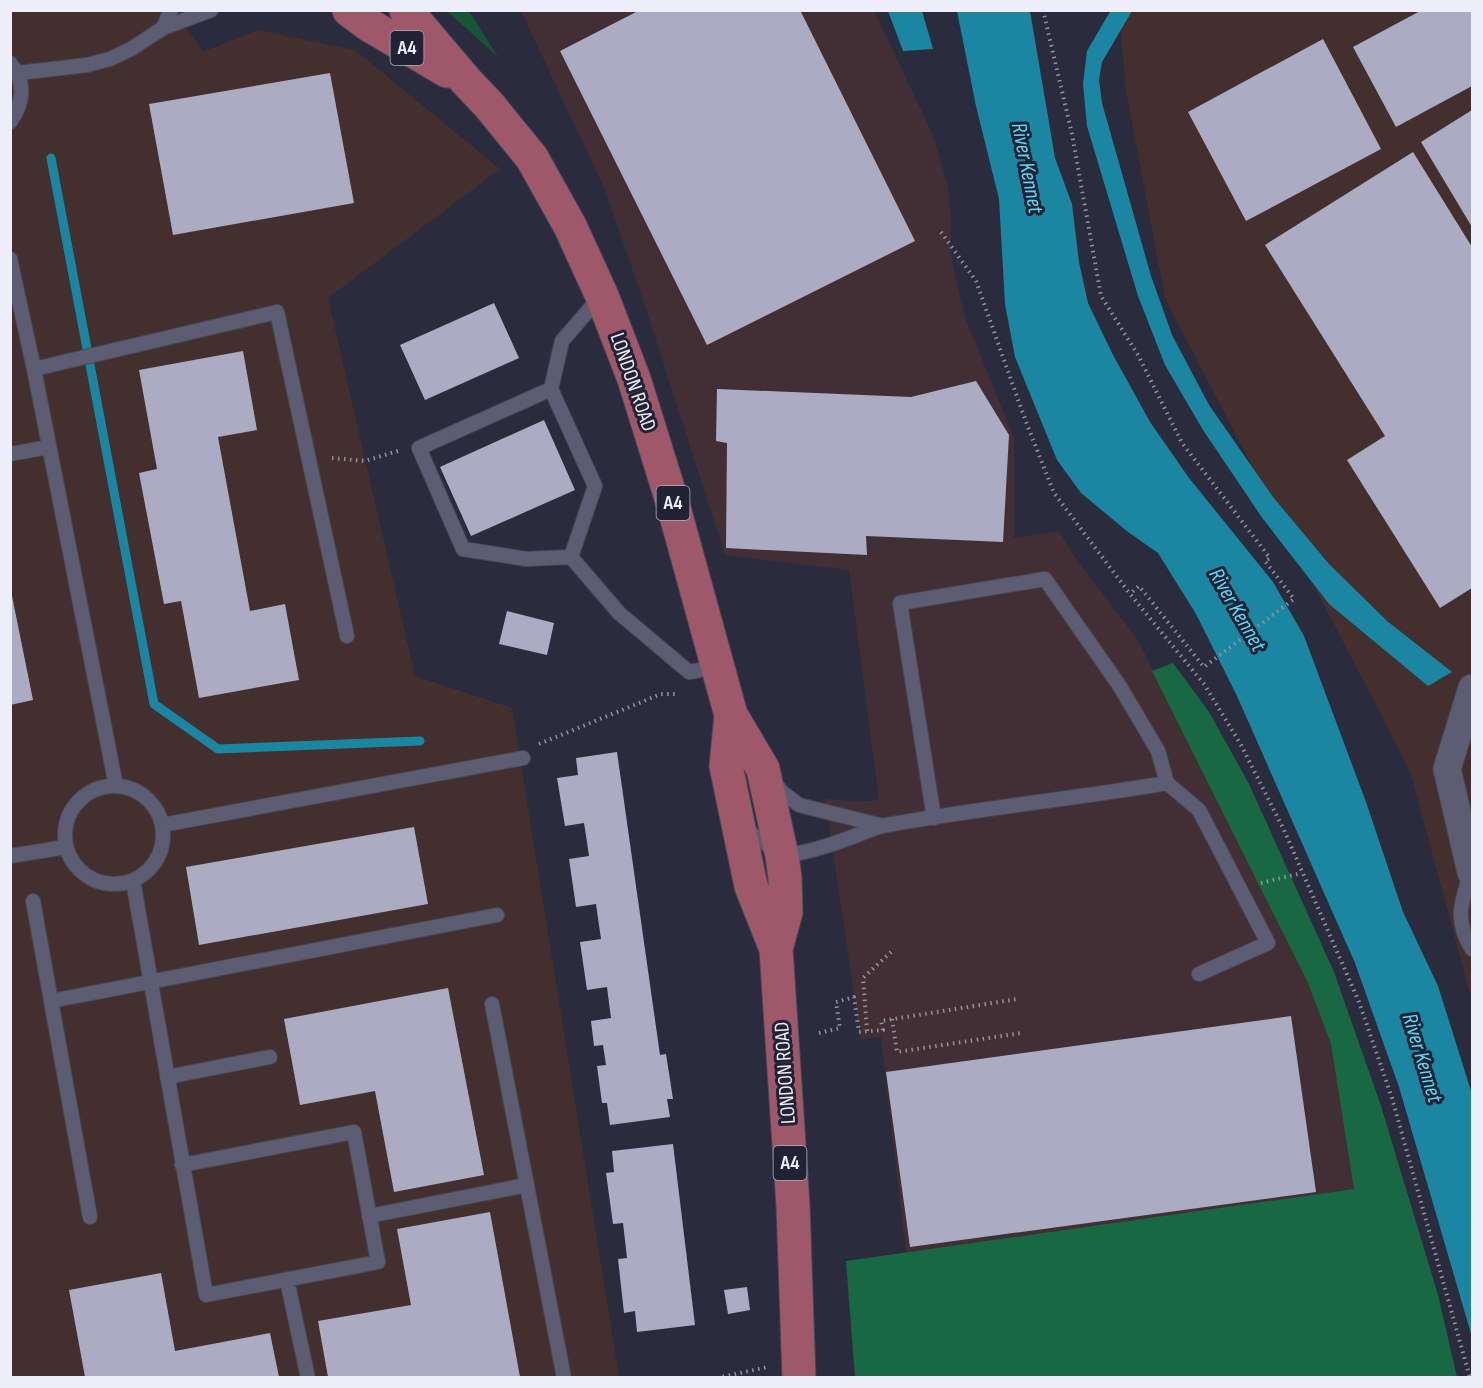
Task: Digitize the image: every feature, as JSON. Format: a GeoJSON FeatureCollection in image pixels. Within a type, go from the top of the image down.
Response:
{"type":"FeatureCollection","features":[{"type":"Feature","properties":{"kind":"main road","name":"LONDON ROAD"},"geometry":{"type":"LineString","coordinates":[[349,10],[404,46],[467,82]]}},
{"type":"Feature","properties":{"kind":"main road","name":"LONDON ROAD"},"geometry":{"type":"LineString","coordinates":[[406,10],[510,129],[537,166],[570,226],[602,296],[634,379],[672,501],[731,715],[763,769],[798,861],[777,949],[793,1205],[799,1370]]}},
{"type":"Feature","properties":{"kind":"main road","name":"LONDON ROAD"},"geometry":{"type":"LineString","coordinates":[[731,715],[726,766],[751,886],[777,949]]}},
{"type":"Feature","properties":{"kind":"street"},"geometry":{"type":"LineString","coordinates":[[1471,872],[1447,769],[1473,688]]}},
{"type":"Feature","properties":{"kind":"lane"},"geometry":{"type":"LineString","coordinates":[[163,28],[171,10]]}},
{"type":"Feature","properties":{"kind":"lane"},"geometry":{"type":"LineString","coordinates":[[10,122],[20,108],[22,92],[14,68],[87,65],[110,59],[131,49],[163,28],[210,10]]}},
{"type":"Feature","properties":{"kind":"lane"},"geometry":{"type":"LineString","coordinates":[[10,259],[34,369],[116,786]]}},
{"type":"Feature","properties":{"kind":"lane"},"geometry":{"type":"LineString","coordinates":[[571,557],[595,486],[552,389],[562,341],[602,296]]}},
{"type":"Feature","properties":{"kind":"lane"},"geometry":{"type":"LineString","coordinates":[[34,369],[277,312],[347,636]]}},
{"type":"Feature","properties":{"kind":"lane"},"geometry":{"type":"LineString","coordinates":[[552,389],[419,448],[464,549],[526,559],[571,557]]}},
{"type":"Feature","properties":{"kind":"lane"},"geometry":{"type":"LineString","coordinates":[[10,454],[49,447]]}},
{"type":"Feature","properties":{"kind":"lane"},"geometry":{"type":"LineString","coordinates":[[571,557],[619,613],[688,672],[718,667]]}},
{"type":"Feature","properties":{"kind":"lane"},"geometry":{"type":"LineString","coordinates":[[934,818],[900,603],[1045,579],[1119,685],[1158,751],[1167,783],[1199,810],[1268,943],[1199,974]]}},
{"type":"Feature","properties":{"kind":"lane"},"geometry":{"type":"LineString","coordinates":[[162,825],[523,758]]}},
{"type":"Feature","properties":{"kind":"lane"},"geometry":{"type":"LineString","coordinates":[[763,769],[782,792],[799,805],[884,826]]}},
{"type":"Feature","properties":{"kind":"lane"},"geometry":{"type":"LineString","coordinates":[[738,823],[798,861],[813,849],[884,826],[1167,783]]}},
{"type":"Feature","properties":{"kind":"lane"},"geometry":{"type":"LineString","coordinates":[[116,786],[131,789],[145,798],[156,810],[162,825],[163,839],[154,864],[144,874],[133,881],[117,884],[99,882],[85,874],[73,862],[66,847],[65,831],[68,817],[76,804],[101,788],[116,786]]}},
{"type":"Feature","properties":{"kind":"lane"},"geometry":{"type":"LineString","coordinates":[[10,856],[66,847]]}},
{"type":"Feature","properties":{"kind":"lane"},"geometry":{"type":"LineString","coordinates":[[1471,872],[1461,902],[1460,922],[1473,949]]}},
{"type":"Feature","properties":{"kind":"lane"},"geometry":{"type":"LineString","coordinates":[[133,881],[182,1165],[206,1295],[378,1262],[354,1132],[182,1165]]}},
{"type":"Feature","properties":{"kind":"lane"},"geometry":{"type":"LineString","coordinates":[[33,901],[90,1218]]}},
{"type":"Feature","properties":{"kind":"lane"},"geometry":{"type":"LineString","coordinates":[[51,1001],[497,915]]}},
{"type":"Feature","properties":{"kind":"lane"},"geometry":{"type":"LineString","coordinates":[[492,1004],[564,1377]]}},
{"type":"Feature","properties":{"kind":"lane"},"geometry":{"type":"LineString","coordinates":[[167,1077],[270,1057]]}},
{"type":"Feature","properties":{"kind":"lane"},"geometry":{"type":"LineString","coordinates":[[369,1216],[527,1185]]}},
{"type":"Feature","properties":{"kind":"lane"},"geometry":{"type":"LineString","coordinates":[[287,1280],[308,1377]]}},
{"type":"Feature","properties":{"kind":"path"},"geometry":{"type":"LineString","coordinates":[[1043,10],[1072,134],[1101,296],[1138,355],[1182,443],[1270,558],[1265,561],[1294,598],[1204,667],[1139,586],[1130,594]]}},
{"type":"Feature","properties":{"kind":"path"},"geometry":{"type":"LineString","coordinates":[[941,232],[976,281],[1054,493],[1209,693],[1241,745],[1284,830],[1359,1002],[1392,1098],[1470,1377]]}},
{"type":"Feature","properties":{"kind":"path"},"geometry":{"type":"LineString","coordinates":[[308,456],[365,461],[404,448]]}},
{"type":"Feature","properties":{"kind":"path"},"geometry":{"type":"LineString","coordinates":[[523,758],[542,741],[661,693],[679,694]]}},
{"type":"Feature","properties":{"kind":"path"},"geometry":{"type":"LineString","coordinates":[[1240,888],[1302,873]]}},
{"type":"Feature","properties":{"kind":"path"},"geometry":{"type":"LineString","coordinates":[[867,1031],[863,978],[891,952]]}},
{"type":"Feature","properties":{"kind":"path"},"geometry":{"type":"LineString","coordinates":[[819,1033],[840,1028],[836,1002],[854,997],[859,1032],[883,1029],[881,1021],[1017,999]]}},
{"type":"Feature","properties":{"kind":"path"},"geometry":{"type":"LineString","coordinates":[[892,1019],[897,1052],[1021,1033]]}},
{"type":"Feature","properties":{"kind":"path"},"geometry":{"type":"LineString","coordinates":[[717,1377],[799,1370]]}},
{"type":"Feature","properties":{"kind":"shaded area"},"geometry":{"type":"Polygon","coordinates":[[[10,11],[174,11],[203,52],[258,30],[355,50],[500,169],[328,298],[415,676],[512,708],[619,1377],[11,1377],[10,11]]]}},
{"type":"Feature","properties":{"kind":"shaded area"},"geometry":{"type":"Polygon","coordinates":[[[521,11],[874,11],[932,133],[948,186],[951,222],[950,252],[964,315],[1014,438],[1014,538],[1059,531],[1074,556],[1138,640],[1308,983],[1331,1044],[1355,1189],[906,1253],[881,1037],[861,1039],[825,799],[859,802],[879,800],[849,570],[725,555],[606,192],[521,11]]]}},
{"type":"Feature","properties":{"kind":"shaded area"},"geometry":{"type":"Polygon","coordinates":[[[1119,11],[1472,11],[1472,1001],[1410,771],[1165,298],[1126,91],[1119,11]]]}},
{"type":"Feature","properties":{"kind":"green space"},"geometry":{"type":"Polygon","coordinates":[[[447,11],[469,11],[498,57],[447,11]]]}},
{"type":"Feature","properties":{"kind":"green space"},"geometry":{"type":"Polygon","coordinates":[[[1173,663],[1209,712],[1249,784],[1334,972],[1381,1106],[1438,1295],[1457,1377],[855,1377],[846,1261],[1354,1189],[1331,1044],[1308,983],[1152,671],[1173,663]]]}},
{"type":"Feature","properties":{"kind":"water"},"geometry":{"type":"Polygon","coordinates":[[[1111,10],[1132,11],[1102,62],[1099,80],[1102,103],[1151,276],[1172,335],[1209,405],[1273,497],[1329,564],[1387,621],[1452,672],[1428,686],[1329,604],[1263,519],[1203,430],[1165,365],[1138,296],[1087,126],[1083,84],[1087,51],[1111,10]]]}},
{"type":"Feature","properties":{"kind":"water"},"geometry":{"type":"Polygon","coordinates":[[[888,11],[922,11],[933,49],[903,51],[888,11]]]}},
{"type":"Feature","properties":{"kind":"water","name":"River Kennet"},"geometry":{"type":"Polygon","coordinates":[[[957,11],[1030,11],[1055,158],[1072,204],[1079,262],[1088,303],[1112,353],[1150,422],[1189,478],[1273,582],[1304,636],[1366,802],[1403,912],[1438,986],[1472,1094],[1472,1337],[1399,1087],[1355,963],[1237,696],[1196,614],[1158,553],[1128,532],[1081,493],[1057,460],[1015,357],[1005,304],[999,199],[976,106],[957,11]]]}},
{"type":"Feature","properties":{"kind":"building"},"geometry":{"type":"Polygon","coordinates":[[[640,10],[800,10],[915,241],[707,345],[560,51],[640,10]]]}},
{"type":"Feature","properties":{"kind":"building"},"geometry":{"type":"Polygon","coordinates":[[[1422,10],[1472,10],[1472,86],[1396,127],[1353,47],[1422,10]]]}},
{"type":"Feature","properties":{"kind":"building"},"geometry":{"type":"Polygon","coordinates":[[[1323,39],[1381,149],[1246,221],[1188,112],[1323,39]]]}},
{"type":"Feature","properties":{"kind":"building"},"geometry":{"type":"Polygon","coordinates":[[[330,73],[354,203],[173,235],[149,104],[330,73]]]}},
{"type":"Feature","properties":{"kind":"building"},"geometry":{"type":"Polygon","coordinates":[[[1472,110],[1472,227],[1421,142],[1472,110]]]}},
{"type":"Feature","properties":{"kind":"building"},"geometry":{"type":"Polygon","coordinates":[[[1413,152],[1472,247],[1472,588],[1440,608],[1347,460],[1385,436],[1265,245],[1413,152]]]}},
{"type":"Feature","properties":{"kind":"building"},"geometry":{"type":"Polygon","coordinates":[[[494,303],[519,358],[425,400],[400,345],[494,303]]]}},
{"type":"Feature","properties":{"kind":"building"},"geometry":{"type":"Polygon","coordinates":[[[243,351],[257,430],[218,437],[250,611],[285,604],[299,680],[199,698],[181,601],[164,604],[139,473],[157,469],[139,370],[243,351]]]}},
{"type":"Feature","properties":{"kind":"building"},"geometry":{"type":"Polygon","coordinates":[[[976,381],[1009,435],[1003,542],[866,536],[867,555],[726,548],[727,443],[716,441],[717,389],[911,397],[976,381]]]}},
{"type":"Feature","properties":{"kind":"building"},"geometry":{"type":"Polygon","coordinates":[[[544,420],[575,490],[471,536],[440,467],[544,420]]]}},
{"type":"Feature","properties":{"kind":"building"},"geometry":{"type":"Polygon","coordinates":[[[10,586],[33,700],[10,705],[10,586]]]}},
{"type":"Feature","properties":{"kind":"building"},"geometry":{"type":"Polygon","coordinates":[[[507,611],[554,623],[547,655],[499,644],[507,611]]]}},
{"type":"Feature","properties":{"kind":"building"},"geometry":{"type":"Polygon","coordinates":[[[617,752],[660,1055],[666,1054],[673,1099],[667,1099],[670,1117],[610,1125],[607,1103],[602,1103],[597,1066],[606,1065],[603,1045],[594,1046],[591,1021],[611,1018],[607,987],[587,990],[580,942],[601,939],[596,904],[576,907],[569,859],[589,856],[587,842],[584,823],[565,826],[557,778],[578,775],[576,758],[617,752]]]}},
{"type":"Feature","properties":{"kind":"building"},"geometry":{"type":"Polygon","coordinates":[[[414,827],[428,904],[199,945],[186,867],[414,827]]]}},
{"type":"Feature","properties":{"kind":"building"},"geometry":{"type":"Polygon","coordinates":[[[448,988],[484,1175],[394,1192],[375,1091],[300,1105],[284,1019],[448,988]]]}},
{"type":"Feature","properties":{"kind":"building"},"geometry":{"type":"Polygon","coordinates":[[[1291,1016],[1316,1192],[910,1247],[886,1072],[1291,1016]]]}},
{"type":"Feature","properties":{"kind":"building"},"geometry":{"type":"Polygon","coordinates":[[[673,1144],[695,1325],[637,1332],[635,1311],[624,1313],[618,1259],[627,1258],[623,1223],[613,1224],[606,1173],[614,1172],[612,1151],[673,1144]]]}},
{"type":"Feature","properties":{"kind":"building"},"geometry":{"type":"Polygon","coordinates":[[[490,1212],[520,1377],[328,1377],[318,1321],[411,1305],[397,1229],[490,1212]]]}},
{"type":"Feature","properties":{"kind":"building"},"geometry":{"type":"Polygon","coordinates":[[[161,1273],[175,1351],[270,1333],[279,1377],[85,1377],[69,1290],[161,1273]]]}},
{"type":"Feature","properties":{"kind":"building"},"geometry":{"type":"Polygon","coordinates":[[[747,1287],[750,1310],[728,1314],[724,1290],[747,1287]]]}},
{"type":"Feature","properties":{"kind":"waterway"},"geometry":{"type":"LineString","coordinates":[[51,158],[154,704],[218,749],[420,741]]}}]}
